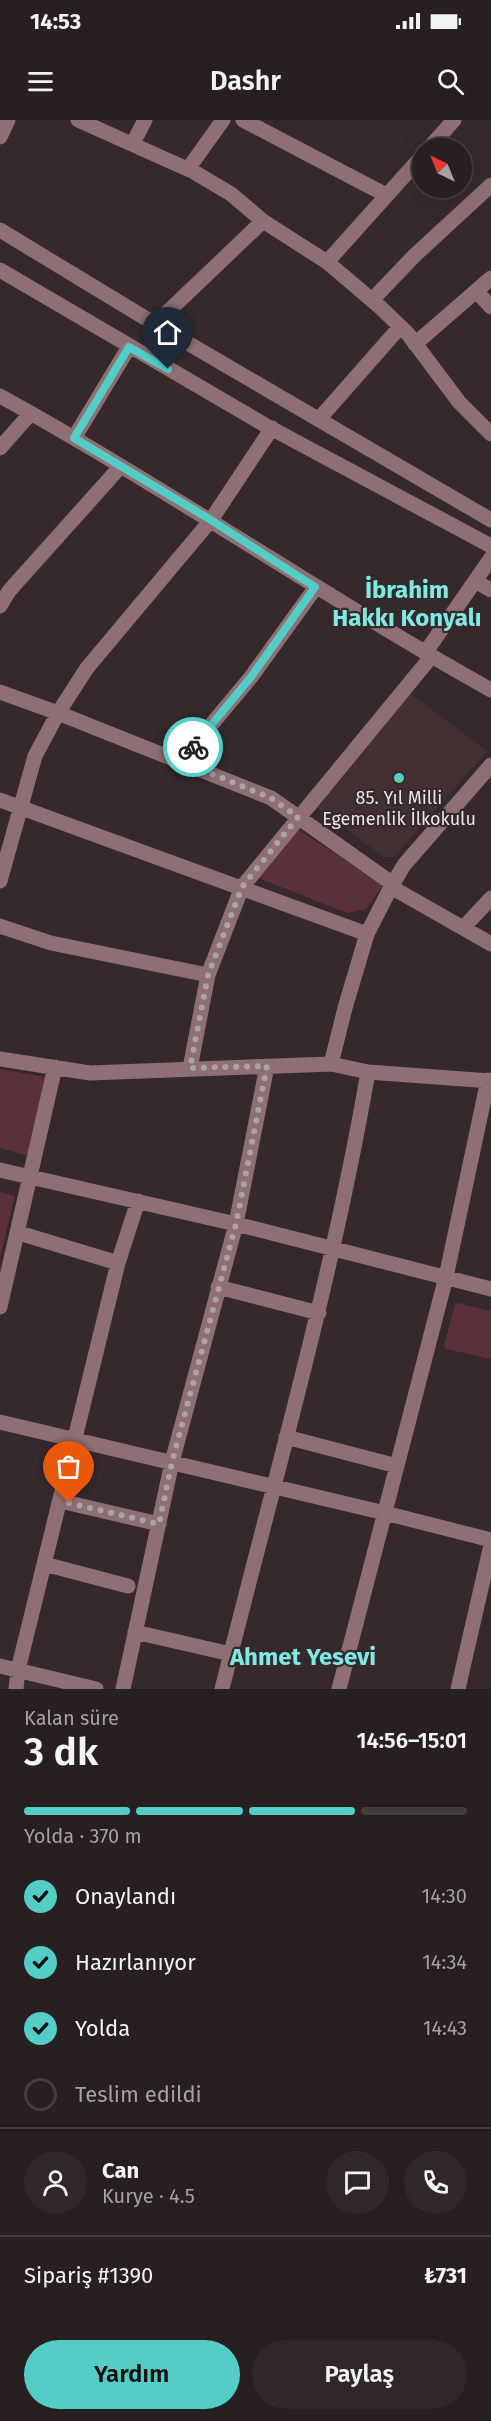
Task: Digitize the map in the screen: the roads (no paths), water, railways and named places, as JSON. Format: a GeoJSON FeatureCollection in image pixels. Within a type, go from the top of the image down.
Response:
{"type":"FeatureCollection","features":[{"type":"Feature","properties":{"kind":"street"},"geometry":{"type":"LineString","coordinates":[[0,137],[8,120]]}},
{"type":"Feature","properties":{"kind":"street"},"geometry":{"type":"LineString","coordinates":[[78,120],[188,169],[231,194],[263,221],[327,262],[400,327],[459,402],[491,434]]}},
{"type":"Feature","properties":{"kind":"street"},"geometry":{"type":"LineString","coordinates":[[133,143],[145,120]]}},
{"type":"Feature","properties":{"kind":"street"},"geometry":{"type":"LineString","coordinates":[[188,169],[223,120]]}},
{"type":"Feature","properties":{"kind":"street"},"geometry":{"type":"LineString","coordinates":[[243,120],[387,195]]}},
{"type":"Feature","properties":{"kind":"street"},"geometry":{"type":"LineString","coordinates":[[438,138],[454,120]]}},
{"type":"Feature","properties":{"kind":"street"},"geometry":{"type":"LineString","coordinates":[[327,262],[412,167]]}},
{"type":"Feature","properties":{"kind":"street"},"geometry":{"type":"LineString","coordinates":[[372,300],[414,256],[491,184]]}},
{"type":"Feature","properties":{"kind":"street"},"geometry":{"type":"LineString","coordinates":[[155,324],[263,221]]}},
{"type":"Feature","properties":{"kind":"street"},"geometry":{"type":"LineString","coordinates":[[0,230],[155,324],[491,520]]}},
{"type":"Feature","properties":{"kind":"street"},"geometry":{"type":"LineString","coordinates":[[0,270],[272,428],[491,546]]}},
{"type":"Feature","properties":{"kind":"street"},"geometry":{"type":"LineString","coordinates":[[415,344],[491,278]]}},
{"type":"Feature","properties":{"kind":"street"},"geometry":{"type":"LineString","coordinates":[[477,292],[491,307]]}},
{"type":"Feature","properties":{"kind":"street"},"geometry":{"type":"LineString","coordinates":[[319,419],[400,327]]}},
{"type":"Feature","properties":{"kind":"street"},"geometry":{"type":"LineString","coordinates":[[74,438],[129,347]]}},
{"type":"Feature","properties":{"kind":"street"},"geometry":{"type":"LineString","coordinates":[[0,396],[211,520],[315,587],[428,655],[491,690]]}},
{"type":"Feature","properties":{"kind":"street"},"geometry":{"type":"LineString","coordinates":[[0,448],[31,413]]}},
{"type":"Feature","properties":{"kind":"street"},"geometry":{"type":"LineString","coordinates":[[0,881],[35,756],[58,713],[87,668],[211,520],[272,428]]}},
{"type":"Feature","properties":{"kind":"street"},"geometry":{"type":"LineString","coordinates":[[0,606],[4,590],[121,466]]}},
{"type":"Feature","properties":{"kind":"street"},"geometry":{"type":"LineString","coordinates":[[190,1068],[208,975],[242,887],[428,655],[491,558]]}},
{"type":"Feature","properties":{"kind":"street"},"geometry":{"type":"LineString","coordinates":[[475,581],[491,590]]}},
{"type":"Feature","properties":{"kind":"street"},"geometry":{"type":"LineString","coordinates":[[181,761],[251,677],[315,587]]}},
{"type":"Feature","properties":{"kind":"street"},"geometry":{"type":"LineString","coordinates":[[0,693],[58,713],[271,798],[392,885],[491,944]]}},
{"type":"Feature","properties":{"kind":"street"},"geometry":{"type":"LineString","coordinates":[[331,1064],[345,1008],[368,934],[392,885],[404,865],[491,765]]}},
{"type":"Feature","properties":{"kind":"street"},"geometry":{"type":"LineString","coordinates":[[0,800],[368,934]]}},
{"type":"Feature","properties":{"kind":"street"},"geometry":{"type":"LineString","coordinates":[[464,927],[491,898]]}},
{"type":"Feature","properties":{"kind":"street"},"geometry":{"type":"LineString","coordinates":[[0,926],[51,943],[208,975]]}},
{"type":"Feature","properties":{"kind":"street"},"geometry":{"type":"LineString","coordinates":[[0,1059],[90,1073],[331,1064],[368,1072],[490,1081],[446,1277],[339,1689]]}},
{"type":"Feature","properties":{"kind":"street"},"geometry":{"type":"LineString","coordinates":[[123,1689],[172,1462],[236,1224],[267,1066]]}},
{"type":"Feature","properties":{"kind":"street"},"geometry":{"type":"LineString","coordinates":[[0,1308],[19,1233],[55,1067]]}},
{"type":"Feature","properties":{"kind":"street"},"geometry":{"type":"LineString","coordinates":[[222,1689],[319,1313],[331,1248],[353,1161],[368,1072]]}},
{"type":"Feature","properties":{"kind":"street"},"geometry":{"type":"LineString","coordinates":[[0,1170],[31,1179],[236,1224],[491,1289]]}},
{"type":"Feature","properties":{"kind":"street"},"geometry":{"type":"LineString","coordinates":[[16,1689],[18,1670],[118,1263],[138,1201]]}},
{"type":"Feature","properties":{"kind":"street"},"geometry":{"type":"LineString","coordinates":[[19,1233],[118,1263]]}},
{"type":"Feature","properties":{"kind":"street"},"geometry":{"type":"LineString","coordinates":[[218,1287],[319,1313]]}},
{"type":"Feature","properties":{"kind":"street"},"geometry":{"type":"LineString","coordinates":[[0,1422],[385,1513],[491,1543],[458,1689]]}},
{"type":"Feature","properties":{"kind":"street"},"geometry":{"type":"LineString","coordinates":[[286,1437],[397,1466]]}},
{"type":"Feature","properties":{"kind":"street"},"geometry":{"type":"LineString","coordinates":[[69,1503],[159,1524]]}},
{"type":"Feature","properties":{"kind":"street"},"geometry":{"type":"LineString","coordinates":[[44,1564],[128,1586]]}},
{"type":"Feature","properties":{"kind":"street"},"geometry":{"type":"LineString","coordinates":[[135,1632],[231,1654]]}},
{"type":"Feature","properties":{"kind":"street"},"geometry":{"type":"LineString","coordinates":[[0,1666],[96,1689]]}},
{"type":"Feature","properties":{"kind":"place","name":"85. Yıl Milli Egemenlik İlkokulu"},"geometry":{"type":"Point","coordinates":[399,778]}},
{"type":"Feature","properties":{"kind":"district","name":"İbrahim Hakkı Konyalı"},"geometry":{"type":"Point","coordinates":[407,604]}},
{"type":"Feature","properties":{"kind":"district","name":"Ahmet Yesevi"},"geometry":{"type":"Point","coordinates":[303,1657]}}]}
